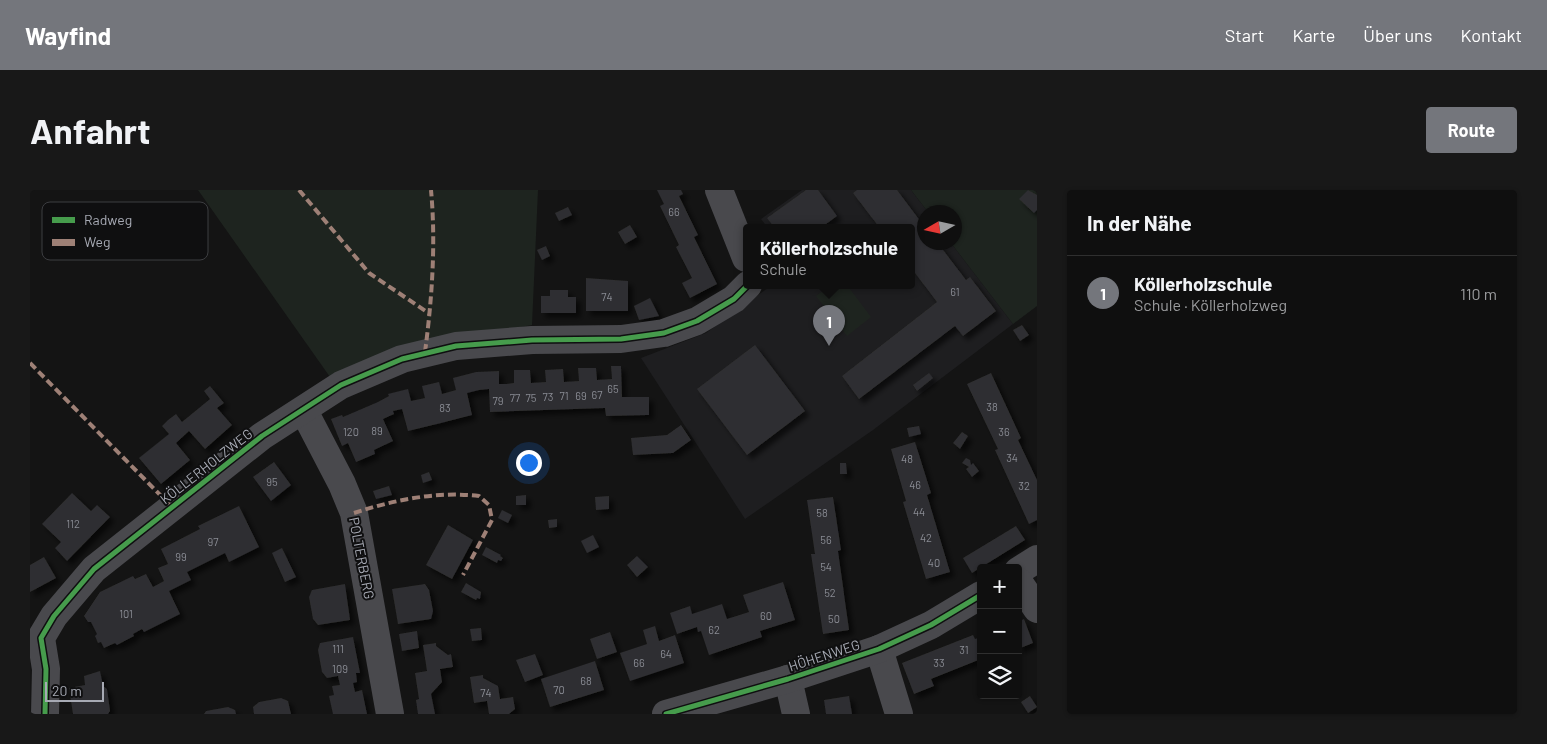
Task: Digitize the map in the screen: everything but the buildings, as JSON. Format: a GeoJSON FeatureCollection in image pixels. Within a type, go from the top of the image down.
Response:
{"type":"FeatureCollection","features":[{"type":"Feature","properties":{"kind":"street"},"geometry":{"type":"LineString","coordinates":[[719,190],[743,250]]}},
{"type":"Feature","properties":{"kind":"street","name":"KÖLLERHOLZWEG"},"geometry":{"type":"LineString","coordinates":[[45,714],[46,669],[41,638],[54,616],[94,569],[262,436],[304,411],[341,385],[362,374],[425,352],[485,342],[621,339],[664,333],[704,316],[734,299],[744,289]]}},
{"type":"Feature","properties":{"kind":"street","name":"POLTERBERG"},"geometry":{"type":"LineString","coordinates":[[304,411],[342,484],[354,513],[390,714]]}},
{"type":"Feature","properties":{"kind":"street"},"geometry":{"type":"LineString","coordinates":[[1022,568],[1037,559]]}},
{"type":"Feature","properties":{"kind":"street"},"geometry":{"type":"LineString","coordinates":[[1022,587],[1037,609]]}},
{"type":"Feature","properties":{"kind":"street","name":"HÖHENWEG"},"geometry":{"type":"LineString","coordinates":[[666,714],[788,679],[879,649],[931,625],[977,597]]}},
{"type":"Feature","properties":{"kind":"street","name":"HÖHENWEG"},"geometry":{"type":"LineString","coordinates":[[879,649],[900,714]]}},
{"type":"Feature","properties":{"kind":"street","name":"HÖHENWEG"},"geometry":{"type":"LineString","coordinates":[[788,679],[796,714]]}},
{"type":"Feature","properties":{"kind":"shaded area"},"geometry":{"type":"Polygon","coordinates":[[[198,190],[538,190],[532,325],[394,349],[330,377],[198,190]]]}},
{"type":"Feature","properties":{"kind":"shaded area"},"geometry":{"type":"Polygon","coordinates":[[[802,190],[911,190],[923,205],[917,205],[917,250],[956,250],[1013,324],[873,430],[745,519],[641,358],[706,333],[766,289],[915,289],[915,224],[765,224],[761,219],[802,190]]]}},
{"type":"Feature","properties":{"kind":"shaded area"},"geometry":{"type":"Polygon","coordinates":[[[911,190],[1037,190],[1037,306],[1013,324],[956,250],[962,250],[962,205],[923,205],[911,190]]]}},
{"type":"Feature","properties":{"kind":"shaded area"},"geometry":{"type":"Polygon","coordinates":[[[826,289],[850,289],[871,317],[847,336],[816,296],[826,289]]]}},
{"type":"Feature","properties":{"kind":"marked path"},"geometry":{"type":"LineString","coordinates":[[299,190],[369,273],[430,314]]}},
{"type":"Feature","properties":{"kind":"marked path"},"geometry":{"type":"LineString","coordinates":[[425,352],[433,271],[431,190]]}},
{"type":"Feature","properties":{"kind":"marked path"},"geometry":{"type":"LineString","coordinates":[[30,363],[172,507]]}},
{"type":"Feature","properties":{"kind":"marked path"},"geometry":{"type":"LineString","coordinates":[[354,513],[384,504],[416,498],[447,495],[479,496],[489,505],[492,520],[463,575]]}},
{"type":"Feature","properties":{"kind":"cycle path"},"geometry":{"type":"LineString","coordinates":[[45,714],[46,669],[41,638],[54,616],[94,569],[262,436],[341,385],[402,359],[456,346],[532,340],[621,339],[664,333],[697,321],[734,299],[744,289]]}},
{"type":"Feature","properties":{"kind":"cycle path"},"geometry":{"type":"LineString","coordinates":[[666,714],[788,679],[879,649],[931,625],[977,597]]}},
{"type":"Feature","properties":{"kind":"place","name":"Köllerholzschule"},"geometry":{"type":"Point","coordinates":[829,346]}}]}
